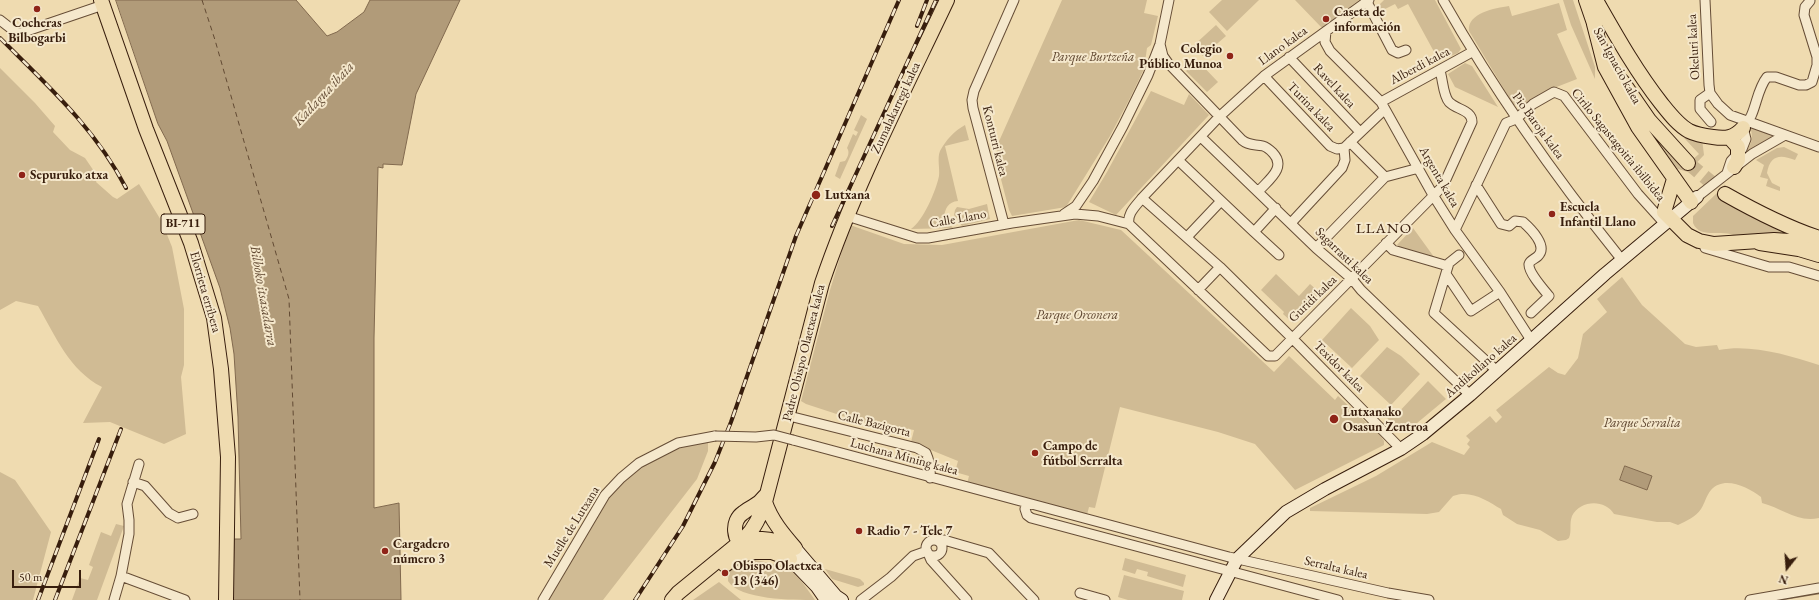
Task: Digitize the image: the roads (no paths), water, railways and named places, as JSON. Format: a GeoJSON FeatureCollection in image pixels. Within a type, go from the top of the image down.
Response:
{"type":"FeatureCollection","features":[{"type":"Feature","properties":{"kind":"highway"},"geometry":{"type":"LineString","coordinates":[[1760,242],[1799,248],[1819,254]]}},
{"type":"Feature","properties":{"kind":"main road","name":"Zumalakarregi kalea"},"geometry":{"type":"LineString","coordinates":[[847,216],[882,137],[947,0]]}},
{"type":"Feature","properties":{"kind":"main road","name":"San Ignacio kalea"},"geometry":{"type":"LineString","coordinates":[[1593,1],[1631,80],[1691,160],[1657,130],[1634,99],[1614,66],[1594,24],[1593,1]]}},
{"type":"Feature","properties":{"kind":"main road"},"geometry":{"type":"LineString","coordinates":[[1593,1],[1645,82],[1677,122],[1688,131],[1701,136],[1730,138],[1738,134],[1746,125]]}},
{"type":"Feature","properties":{"kind":"main road","name":"Elorrieta erribera"},"geometry":{"type":"LineString","coordinates":[[102,2],[146,129],[191,242],[212,311],[219,347],[228,457],[226,600]]}},
{"type":"Feature","properties":{"kind":"main road"},"geometry":{"type":"LineString","coordinates":[[1594,24],[1605,67],[1638,127],[1674,179],[1694,200]]}},
{"type":"Feature","properties":{"kind":"main road"},"geometry":{"type":"LineString","coordinates":[[1730,138],[1738,147],[1739,152],[1738,160],[1730,170]]}},
{"type":"Feature","properties":{"kind":"main road"},"geometry":{"type":"LineString","coordinates":[[1674,179],[1664,212],[1668,222],[1699,241],[1714,244],[1774,240],[1819,243]]}},
{"type":"Feature","properties":{"kind":"main road"},"geometry":{"type":"LineString","coordinates":[[1728,191],[1772,219],[1819,238]]}},
{"type":"Feature","properties":{"kind":"main road","name":"Padre Obispo Olaetxea kalea"},"geometry":{"type":"LineString","coordinates":[[745,546],[763,519],[766,497],[822,285],[847,216]]}},
{"type":"Feature","properties":{"kind":"main road"},"geometry":{"type":"LineString","coordinates":[[745,546],[735,537],[734,528],[742,513],[758,505],[766,497]]}},
{"type":"Feature","properties":{"kind":"main road"},"geometry":{"type":"LineString","coordinates":[[766,497],[769,513],[782,532],[793,553]]}},
{"type":"Feature","properties":{"kind":"main road"},"geometry":{"type":"LineString","coordinates":[[672,600],[678,592],[745,546],[762,538],[782,542],[793,553]]}},
{"type":"Feature","properties":{"kind":"main road"},"geometry":{"type":"LineString","coordinates":[[681,600],[745,546]]}},
{"type":"Feature","properties":{"kind":"street","name":"Konturri kalea"},"geometry":{"type":"LineString","coordinates":[[1004,224],[974,116],[972,100],[974,91],[1014,0]]}},
{"type":"Feature","properties":{"kind":"street"},"geometry":{"type":"LineString","coordinates":[[1062,215],[1069,212],[1082,197],[1120,132],[1148,75],[1160,44],[1169,0]]}},
{"type":"Feature","properties":{"kind":"street","name":"Pio Baroja kalea"},"geometry":{"type":"LineString","coordinates":[[1443,0],[1472,52],[1516,120],[1622,260]]}},
{"type":"Feature","properties":{"kind":"street","name":"Okeluri kalea"},"geometry":{"type":"LineString","coordinates":[[1705,0],[1706,62],[1710,93],[1718,104],[1730,115],[1746,125],[1785,135],[1819,147]]}},
{"type":"Feature","properties":{"kind":"street"},"geometry":{"type":"LineString","coordinates":[[1739,152],[1746,139],[1746,125],[1760,86],[1767,77],[1776,77],[1799,85],[1806,85],[1812,82],[1817,65],[1817,57],[1804,15],[1805,7],[1809,0],[1819,1]]}},
{"type":"Feature","properties":{"kind":"street","name":"Llano kalea"},"geometry":{"type":"LineString","coordinates":[[1129,224],[1128,218],[1131,212],[1142,198],[1219,117],[1264,76],[1368,1],[1392,50],[1398,53],[1406,50]]}},
{"type":"Feature","properties":{"kind":"street"},"geometry":{"type":"LineString","coordinates":[[0,20],[18,34],[102,2]]}},
{"type":"Feature","properties":{"kind":"street","name":"Argenta kalea"},"geometry":{"type":"LineString","coordinates":[[1326,31],[1325,42],[1330,51],[1383,106],[1433,195],[1455,230],[1500,292],[1531,340]]}},
{"type":"Feature","properties":{"kind":"street"},"geometry":{"type":"LineString","coordinates":[[1160,44],[1163,56],[1168,63],[1245,143],[1267,147],[1278,161],[1277,171],[1258,192]]}},
{"type":"Feature","properties":{"kind":"street","name":"Alberdi kalea"},"geometry":{"type":"LineString","coordinates":[[1347,145],[1383,106],[1472,52]]}},
{"type":"Feature","properties":{"kind":"street","name":"Ravel kalea"},"geometry":{"type":"LineString","coordinates":[[1289,57],[1360,132]]}},
{"type":"Feature","properties":{"kind":"street"},"geometry":{"type":"LineString","coordinates":[[1148,75],[1158,65],[1168,63]]}},
{"type":"Feature","properties":{"kind":"street","name":"Guridi kalea"},"geometry":{"type":"LineString","coordinates":[[1292,338],[1443,186],[1472,122],[1472,117],[1469,114],[1457,109],[1448,101],[1440,71]]}},
{"type":"Feature","properties":{"kind":"street","name":"Turina kalea"},"geometry":{"type":"LineString","coordinates":[[1264,76],[1330,146],[1337,149],[1347,145]]}},
{"type":"Feature","properties":{"kind":"street","name":"Cirilo Sagastagoitia ibilbidea"},"geometry":{"type":"LineString","coordinates":[[1455,230],[1506,123],[1516,120],[1533,104],[1550,93],[1559,93],[1564,96],[1638,194],[1668,222]]}},
{"type":"Feature","properties":{"kind":"street","name":"Okeluri kalea"},"geometry":{"type":"LineString","coordinates":[[1710,93],[1700,100],[1700,109],[1711,122]]}},
{"type":"Feature","properties":{"kind":"street","name":"Andikollano kalea"},"geometry":{"type":"LineString","coordinates":[[1216,600],[1237,559],[1286,512],[1325,489],[1401,449],[1423,434],[1470,395],[1622,260],[1730,170],[1752,154],[1785,135]]}},
{"type":"Feature","properties":{"kind":"street","name":"Sagarrasti kalea"},"geometry":{"type":"LineString","coordinates":[[1201,136],[1316,248],[1352,279],[1361,290],[1470,395]]}},
{"type":"Feature","properties":{"kind":"street"},"geometry":{"type":"LineString","coordinates":[[1347,145],[1385,177]]}},
{"type":"Feature","properties":{"kind":"street"},"geometry":{"type":"LineString","coordinates":[[1291,223],[1342,168],[1345,160],[1347,145]]}},
{"type":"Feature","properties":{"kind":"street"},"geometry":{"type":"LineString","coordinates":[[1178,160],[1279,255]]}},
{"type":"Feature","properties":{"kind":"street"},"geometry":{"type":"LineString","coordinates":[[1316,248],[1385,177],[1419,168]]}},
{"type":"Feature","properties":{"kind":"street"},"geometry":{"type":"LineString","coordinates":[[1476,185],[1501,224],[1510,226],[1515,221],[1523,222],[1541,244],[1542,250],[1539,256],[1532,260],[1529,265],[1530,271],[1549,296],[1531,313]]}},
{"type":"Feature","properties":{"kind":"street"},"geometry":{"type":"LineString","coordinates":[[1082,197],[1084,207],[1094,216]]}},
{"type":"Feature","properties":{"kind":"street","name":"Texidor kalea"},"geometry":{"type":"LineString","coordinates":[[1142,198],[1220,267],[1401,449]]}},
{"type":"Feature","properties":{"kind":"street"},"geometry":{"type":"LineString","coordinates":[[1187,237],[1221,201]]}},
{"type":"Feature","properties":{"kind":"street"},"geometry":{"type":"LineString","coordinates":[[1425,204],[1435,204],[1441,207]]}},
{"type":"Feature","properties":{"kind":"street"},"geometry":{"type":"LineString","coordinates":[[1254,232],[1276,208]]}},
{"type":"Feature","properties":{"kind":"street"},"geometry":{"type":"LineString","coordinates":[[1062,215],[1084,214],[1129,224],[1268,356],[1275,356],[1292,338]]}},
{"type":"Feature","properties":{"kind":"street","name":"Calle Llano"},"geometry":{"type":"LineString","coordinates":[[847,216],[917,238],[937,237],[1062,215]]}},
{"type":"Feature","properties":{"kind":"street"},"geometry":{"type":"LineString","coordinates":[[1699,241],[1704,248],[1770,267],[1788,267],[1819,276]]}},
{"type":"Feature","properties":{"kind":"street"},"geometry":{"type":"LineString","coordinates":[[1386,243],[1393,250],[1447,270],[1471,310],[1500,292]]}},
{"type":"Feature","properties":{"kind":"street"},"geometry":{"type":"LineString","coordinates":[[1738,243],[1736,252],[1744,259]]}},
{"type":"Feature","properties":{"kind":"street"},"geometry":{"type":"LineString","coordinates":[[1459,256],[1450,263],[1434,313],[1497,371]]}},
{"type":"Feature","properties":{"kind":"street"},"geometry":{"type":"LineString","coordinates":[[1198,290],[1220,267]]}},
{"type":"Feature","properties":{"kind":"street","name":"Calle Bazigorta"},"geometry":{"type":"LineString","coordinates":[[788,416],[917,448],[926,452],[930,461],[930,478]]}},
{"type":"Feature","properties":{"kind":"street","name":"Luchana Mining kalea"},"geometry":{"type":"LineString","coordinates":[[774,435],[1237,559]]}},
{"type":"Feature","properties":{"kind":"street","name":"Muelle de Lutxana"},"geometry":{"type":"LineString","coordinates":[[543,600],[605,495],[621,478],[640,463],[678,443],[715,436],[756,438],[774,435]]}},
{"type":"Feature","properties":{"kind":"street"},"geometry":{"type":"LineString","coordinates":[[114,600],[121,576],[129,534],[127,504],[139,464]]}},
{"type":"Feature","properties":{"kind":"street"},"geometry":{"type":"LineString","coordinates":[[133,482],[145,486],[169,513],[178,518],[193,514]]}},
{"type":"Feature","properties":{"kind":"street"},"geometry":{"type":"LineString","coordinates":[[1027,504],[1025,510],[1027,515],[1031,518],[1338,600]]}},
{"type":"Feature","properties":{"kind":"street"},"geometry":{"type":"LineString","coordinates":[[861,600],[891,577],[914,556],[928,552],[935,556],[941,552],[941,545],[935,540]]}},
{"type":"Feature","properties":{"kind":"street"},"geometry":{"type":"LineString","coordinates":[[967,600],[931,560],[928,552],[928,543],[935,540],[944,540],[989,553],[1034,600]]}},
{"type":"Feature","properties":{"kind":"street"},"geometry":{"type":"LineString","coordinates":[[793,553],[826,600]]}},
{"type":"Feature","properties":{"kind":"street"},"geometry":{"type":"LineString","coordinates":[[793,553],[836,596],[842,600]]}},
{"type":"Feature","properties":{"kind":"street"},"geometry":{"type":"LineString","coordinates":[[1214,567],[1219,566],[1222,563],[1223,555]]}},
{"type":"Feature","properties":{"kind":"street","name":"Serralta kalea"},"geometry":{"type":"LineString","coordinates":[[1237,559],[1388,593],[1429,600]]}},
{"type":"Feature","properties":{"kind":"street"},"geometry":{"type":"LineString","coordinates":[[121,576],[185,600]]}},
{"type":"Feature","properties":{"kind":"street"},"geometry":{"type":"LineString","coordinates":[[1750,600],[1819,588]]}},
{"type":"Feature","properties":{"kind":"street"},"geometry":{"type":"LineString","coordinates":[[1080,593],[1105,600]]}},
{"type":"Feature","properties":{"kind":"water"},"geometry":{"type":"Polygon","coordinates":[[[116,0],[296,0],[327,36],[337,32],[364,12],[370,0],[460,0],[416,94],[402,165],[383,164],[383,168],[378,167],[374,338],[374,508],[399,503],[401,600],[233,600],[234,539],[241,539],[238,417],[234,354],[230,328],[220,288],[167,141],[158,124],[116,0]]]}},
{"type":"Feature","properties":{"kind":"water"},"geometry":{"type":"Polygon","coordinates":[[[1625,466],[1652,476],[1647,490],[1620,480],[1625,466]]]}},
{"type":"Feature","properties":{"kind":"waterway"},"geometry":{"type":"LineString","coordinates":[[1776,600],[1819,593]]}},
{"type":"Feature","properties":{"kind":"tunnel"},"geometry":{"type":"LineString","coordinates":[[1688,163],[1725,194]]}},
{"type":"Feature","properties":{"kind":"railway"},"geometry":{"type":"LineString","coordinates":[[635,600],[683,526],[715,462],[731,422],[796,236],[899,0]]}},
{"type":"Feature","properties":{"kind":"railway"},"geometry":{"type":"LineString","coordinates":[[917,26],[927,0]]}},
{"type":"Feature","properties":{"kind":"railway"},"geometry":{"type":"LineString","coordinates":[[832,226],[936,0]]}},
{"type":"Feature","properties":{"kind":"railway"},"geometry":{"type":"LineString","coordinates":[[0,38],[52,90],[85,127],[114,166],[126,188]]}},
{"type":"Feature","properties":{"kind":"railway"},"geometry":{"type":"LineString","coordinates":[[55,600],[121,429]]}},
{"type":"Feature","properties":{"kind":"railway"},"geometry":{"type":"LineString","coordinates":[[38,600],[99,439]]}},
{"type":"Feature","properties":{"kind":"place","name":"Cocheras Bilbogarbi"},"geometry":{"type":"Point","coordinates":[37,9]}},
{"type":"Feature","properties":{"kind":"place","name":"Caseta de información"},"geometry":{"type":"Point","coordinates":[1326,19]}},
{"type":"Feature","properties":{"kind":"place","name":"Colegio Público Munoa"},"geometry":{"type":"Point","coordinates":[1230,56]}},
{"type":"Feature","properties":{"kind":"place","name":"Sepuruko atxa"},"geometry":{"type":"Point","coordinates":[22,175]}},
{"type":"Feature","properties":{"kind":"place","name":"Lutxana"},"geometry":{"type":"Point","coordinates":[816,195]}},
{"type":"Feature","properties":{"kind":"place","name":"Escuela Infantil Llano"},"geometry":{"type":"Point","coordinates":[1552,214]}},
{"type":"Feature","properties":{"kind":"place","name":"Lutxanako Osasun Zentroa"},"geometry":{"type":"Point","coordinates":[1334,419]}},
{"type":"Feature","properties":{"kind":"place","name":"Campo de fútbol Serralta"},"geometry":{"type":"Point","coordinates":[1035,453]}},
{"type":"Feature","properties":{"kind":"place","name":"Radio 7 - Tele 7"},"geometry":{"type":"Point","coordinates":[859,531]}},
{"type":"Feature","properties":{"kind":"place","name":"Cargadero número 3"},"geometry":{"type":"Point","coordinates":[385,551]}},
{"type":"Feature","properties":{"kind":"place","name":"Obispo Olaetxea 18 (346)"},"geometry":{"type":"Point","coordinates":[725,573]}},
{"type":"Feature","properties":{"kind":"district","name":"LLANO"},"geometry":{"type":"Point","coordinates":[1384,229]}},
{"type":"Feature","properties":{"kind":"park label","name":"Parque Burtzeña"},"geometry":{"type":"Point","coordinates":[1093,57]}},
{"type":"Feature","properties":{"kind":"park label","name":"Parque Orconera"},"geometry":{"type":"Point","coordinates":[1077,315]}},
{"type":"Feature","properties":{"kind":"park label","name":"Parque Serralta"},"geometry":{"type":"Point","coordinates":[1642,423]}},
{"type":"Feature","properties":{"kind":"water label","name":"Kadagua ibaia"},"geometry":{"type":"Point","coordinates":[324,94]}},
{"type":"Feature","properties":{"kind":"water label","name":"Bilboko itsasadarra"},"geometry":{"type":"Point","coordinates":[263,296]}}]}
